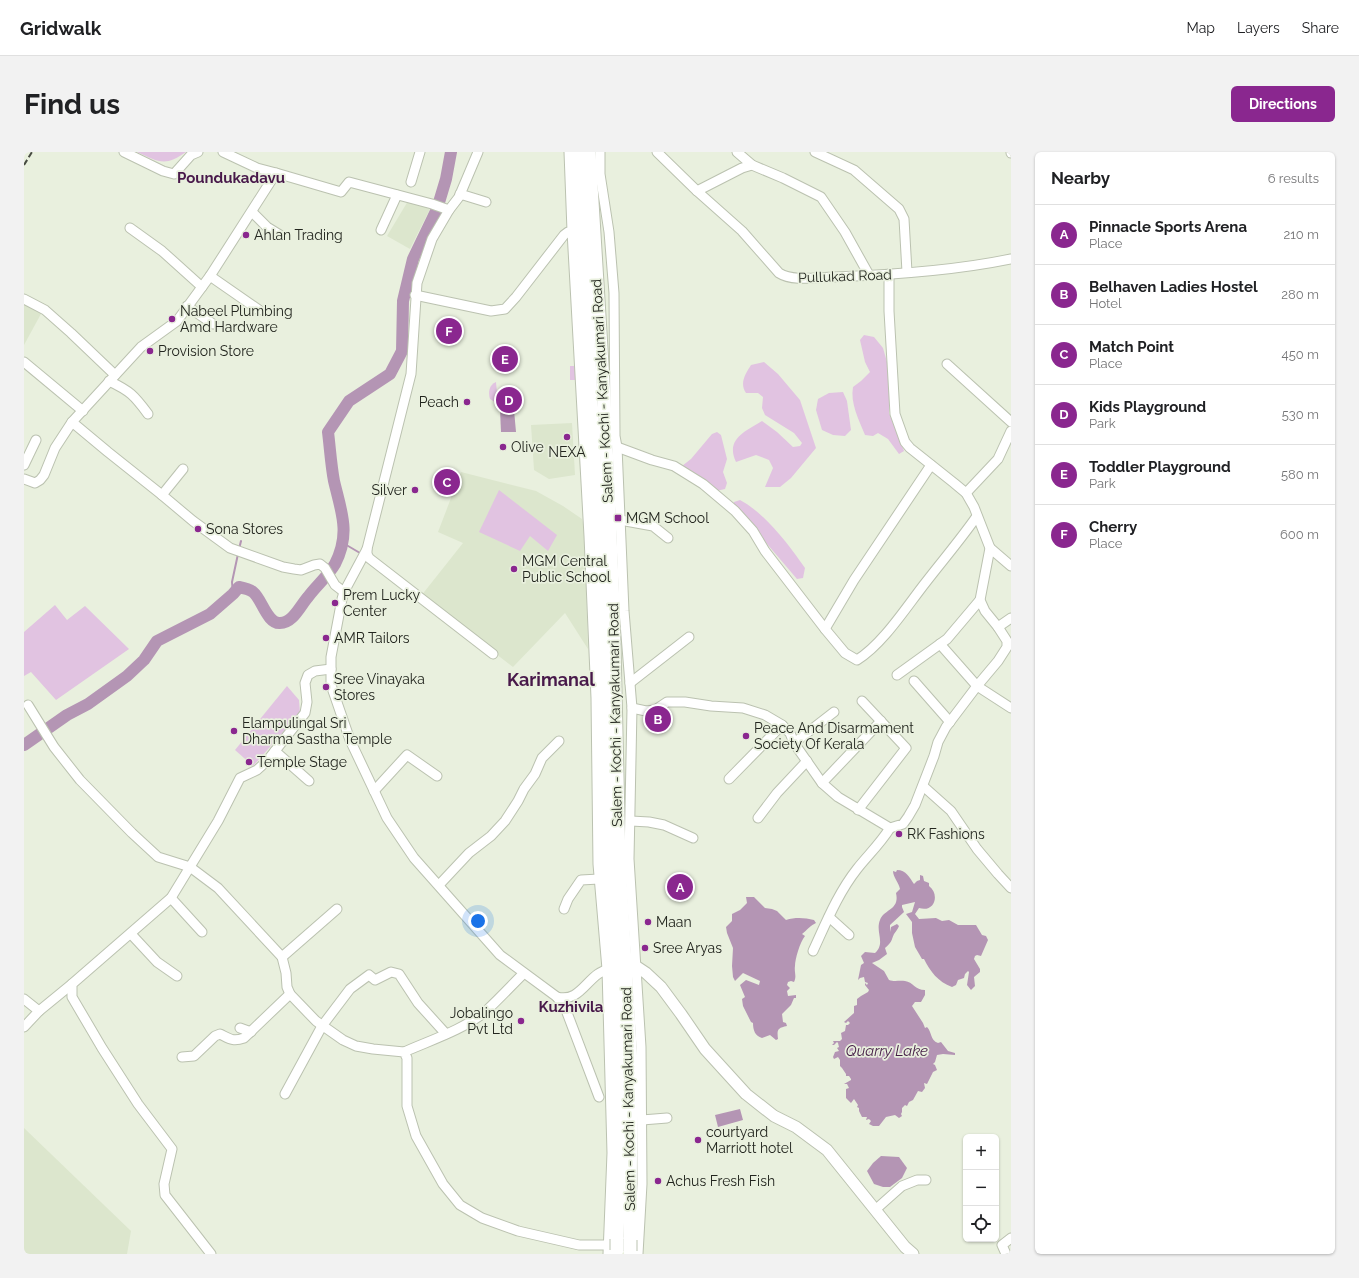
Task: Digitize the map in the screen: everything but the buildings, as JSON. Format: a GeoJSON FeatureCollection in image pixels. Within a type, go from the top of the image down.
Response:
{"type":"FeatureCollection","features":[{"type":"Feature","properties":{"kind":"highway","name":"Salem - Kochi - Kanyakumari Road"},"geometry":{"type":"LineString","coordinates":[[578,152],[602,606],[608,864],[621,966],[631,1078],[623,1249]]}},
{"type":"Feature","properties":{"kind":"highway","name":"Salem - Kochi - Kanyakumari Road"},"geometry":{"type":"LineString","coordinates":[[589,152],[606,445],[613,604],[621,966]]}},
{"type":"Feature","properties":{"kind":"main road"},"geometry":{"type":"LineString","coordinates":[[621,966],[646,973],[661,987],[705,1049],[746,1094],[774,1116],[796,1127],[827,1150],[905,1247],[913,1254]]}},
{"type":"Feature","properties":{"kind":"street"},"geometry":{"type":"LineString","coordinates":[[124,152],[163,171],[174,174],[191,155],[198,152]]}},
{"type":"Feature","properties":{"kind":"street"},"geometry":{"type":"LineString","coordinates":[[222,152],[257,168],[341,192],[349,182],[446,209]]}},
{"type":"Feature","properties":{"kind":"street"},"geometry":{"type":"LineString","coordinates":[[412,182],[420,152]]}},
{"type":"Feature","properties":{"kind":"street"},"geometry":{"type":"LineString","coordinates":[[478,152],[460,194],[446,209],[432,239],[417,282],[411,374],[367,549],[344,592],[331,657],[331,685],[350,740],[387,818],[414,858],[500,955],[556,998],[566,1010],[599,1097]]}},
{"type":"Feature","properties":{"kind":"street"},"geometry":{"type":"LineString","coordinates":[[570,152],[572,231],[593,613],[599,879],[640,1047],[642,1184],[623,1249]]}},
{"type":"Feature","properties":{"kind":"street"},"geometry":{"type":"LineString","coordinates":[[600,152],[600,174],[609,232],[614,293],[615,436],[617,447],[624,612],[632,708],[629,859],[621,966],[612,1153],[623,1249]]}},
{"type":"Feature","properties":{"kind":"street","name":"Pullukad Road"},"geometry":{"type":"LineString","coordinates":[[657,152],[697,191],[742,231],[780,273],[785,276],[792,278],[889,274],[961,267],[1011,259]]}},
{"type":"Feature","properties":{"kind":"street"},"geometry":{"type":"LineString","coordinates":[[737,152],[752,165],[821,197],[845,232],[869,275]]}},
{"type":"Feature","properties":{"kind":"street"},"geometry":{"type":"LineString","coordinates":[[815,152],[854,170],[899,209],[904,219],[907,272]]}},
{"type":"Feature","properties":{"kind":"street"},"geometry":{"type":"LineString","coordinates":[[697,191],[752,165]]}},
{"type":"Feature","properties":{"kind":"street"},"geometry":{"type":"LineString","coordinates":[[24,479],[35,483],[40,480],[44,475],[55,448],[72,422],[142,347],[177,321],[210,276],[276,173]]}},
{"type":"Feature","properties":{"kind":"street"},"geometry":{"type":"LineString","coordinates":[[460,194],[486,202]]}},
{"type":"Feature","properties":{"kind":"street"},"geometry":{"type":"LineString","coordinates":[[381,230],[397,195]]}},
{"type":"Feature","properties":{"kind":"street"},"geometry":{"type":"LineString","coordinates":[[252,212],[267,227],[280,235]]}},
{"type":"Feature","properties":{"kind":"street"},"geometry":{"type":"LineString","coordinates":[[130,228],[162,251],[202,287]]}},
{"type":"Feature","properties":{"kind":"street"},"geometry":{"type":"LineString","coordinates":[[415,295],[492,311],[505,309],[564,235],[572,231]]}},
{"type":"Feature","properties":{"kind":"street"},"geometry":{"type":"LineString","coordinates":[[889,274],[889,311],[895,414],[905,442],[910,448],[966,493],[990,548],[1011,566]]}},
{"type":"Feature","properties":{"kind":"street"},"geometry":{"type":"LineString","coordinates":[[210,276],[259,310]]}},
{"type":"Feature","properties":{"kind":"street"},"geometry":{"type":"LineString","coordinates":[[24,299],[44,310],[71,333],[112,378],[135,398],[148,414]]}},
{"type":"Feature","properties":{"kind":"street"},"geometry":{"type":"LineString","coordinates":[[187,306],[213,324]]}},
{"type":"Feature","properties":{"kind":"street"},"geometry":{"type":"LineString","coordinates":[[24,362],[83,411]]}},
{"type":"Feature","properties":{"kind":"street"},"geometry":{"type":"LineString","coordinates":[[947,364],[1011,422]]}},
{"type":"Feature","properties":{"kind":"street"},"geometry":{"type":"LineString","coordinates":[[72,422],[193,522],[230,548],[289,568],[301,570],[320,564],[325,568],[335,585],[344,592]]}},
{"type":"Feature","properties":{"kind":"street"},"geometry":{"type":"LineString","coordinates":[[966,493],[998,459],[1011,431]]}},
{"type":"Feature","properties":{"kind":"street"},"geometry":{"type":"LineString","coordinates":[[24,465],[36,440]]}},
{"type":"Feature","properties":{"kind":"street"},"geometry":{"type":"LineString","coordinates":[[617,447],[652,460],[674,466],[703,484],[735,512],[753,531],[765,551],[825,629],[845,653],[857,660],[866,654],[895,623],[964,536],[977,516]]}},
{"type":"Feature","properties":{"kind":"street"},"geometry":{"type":"LineString","coordinates":[[825,629],[854,580],[931,465]]}},
{"type":"Feature","properties":{"kind":"street"},"geometry":{"type":"LineString","coordinates":[[162,495],[183,469]]}},
{"type":"Feature","properties":{"kind":"street"},"geometry":{"type":"LineString","coordinates":[[620,520],[653,526],[668,538]]}},
{"type":"Feature","properties":{"kind":"street"},"geometry":{"type":"LineString","coordinates":[[897,675],[947,639],[980,600],[990,548]]}},
{"type":"Feature","properties":{"kind":"street"},"geometry":{"type":"LineString","coordinates":[[367,549],[369,558],[493,654]]}},
{"type":"Feature","properties":{"kind":"street"},"geometry":{"type":"LineString","coordinates":[[813,951],[829,917],[853,876],[880,843],[890,828],[903,824],[915,805],[938,742],[950,722],[998,661],[1007,647],[1009,640],[985,611],[980,600]]}},
{"type":"Feature","properties":{"kind":"street"},"geometry":{"type":"LineString","coordinates":[[998,627],[1011,618]]}},
{"type":"Feature","properties":{"kind":"street"},"geometry":{"type":"LineString","coordinates":[[630,683],[689,636]]}},
{"type":"Feature","properties":{"kind":"street"},"geometry":{"type":"LineString","coordinates":[[940,644],[977,686],[1011,708]]}},
{"type":"Feature","properties":{"kind":"street"},"geometry":{"type":"LineString","coordinates":[[24,1027],[39,1010],[131,934],[171,898],[218,822],[240,778],[257,770],[275,751],[305,713],[307,702],[305,682],[308,675],[315,671],[331,669]]}},
{"type":"Feature","properties":{"kind":"street"},"geometry":{"type":"LineString","coordinates":[[914,681],[950,722]]}},
{"type":"Feature","properties":{"kind":"street"},"geometry":{"type":"LineString","coordinates":[[858,810],[906,748],[862,701]]}},
{"type":"Feature","properties":{"kind":"street"},"geometry":{"type":"LineString","coordinates":[[632,708],[646,711],[655,710],[667,702],[685,702],[711,706],[743,708],[765,714],[782,725],[790,733],[794,744],[822,783],[838,797],[890,828]]}},
{"type":"Feature","properties":{"kind":"street"},"geometry":{"type":"LineString","coordinates":[[28,705],[54,747],[80,780],[137,838],[158,857],[190,867],[218,888],[282,957],[286,973],[287,987],[290,994],[322,1026],[343,1040],[356,1046],[404,1052],[469,1023],[486,1011],[523,974]]}},
{"type":"Feature","properties":{"kind":"street"},"geometry":{"type":"LineString","coordinates":[[794,744],[834,712]]}},
{"type":"Feature","properties":{"kind":"street"},"geometry":{"type":"LineString","coordinates":[[822,783],[881,722]]}},
{"type":"Feature","properties":{"kind":"street"},"geometry":{"type":"LineString","coordinates":[[729,779],[782,725]]}},
{"type":"Feature","properties":{"kind":"street"},"geometry":{"type":"LineString","coordinates":[[439,885],[469,853],[491,836],[505,821],[524,789],[535,774],[542,758],[559,741]]}},
{"type":"Feature","properties":{"kind":"street"},"geometry":{"type":"LineString","coordinates":[[275,751],[309,781]]}},
{"type":"Feature","properties":{"kind":"street"},"geometry":{"type":"LineString","coordinates":[[374,791],[407,755],[437,776]]}},
{"type":"Feature","properties":{"kind":"street"},"geometry":{"type":"LineString","coordinates":[[758,818],[806,761]]}},
{"type":"Feature","properties":{"kind":"street"},"geometry":{"type":"LineString","coordinates":[[923,786],[951,811],[977,849],[1011,888]]}},
{"type":"Feature","properties":{"kind":"street"},"geometry":{"type":"LineString","coordinates":[[630,820],[664,825],[693,838]]}},
{"type":"Feature","properties":{"kind":"street"},"geometry":{"type":"LineString","coordinates":[[564,909],[568,899],[581,880],[599,879]]}},
{"type":"Feature","properties":{"kind":"street"},"geometry":{"type":"LineString","coordinates":[[171,898],[202,932]]}},
{"type":"Feature","properties":{"kind":"street"},"geometry":{"type":"LineString","coordinates":[[282,957],[337,909]]}},
{"type":"Feature","properties":{"kind":"street"},"geometry":{"type":"LineString","coordinates":[[829,917],[849,935]]}},
{"type":"Feature","properties":{"kind":"street"},"geometry":{"type":"LineString","coordinates":[[131,934],[157,962],[177,976]]}},
{"type":"Feature","properties":{"kind":"street"},"geometry":{"type":"LineString","coordinates":[[556,998],[564,999],[574,995],[598,974],[621,966]]}},
{"type":"Feature","properties":{"kind":"street"},"geometry":{"type":"LineString","coordinates":[[285,1094],[322,1026],[350,990],[369,975],[375,980],[391,972],[399,974],[418,1003],[446,1034]]}},
{"type":"Feature","properties":{"kind":"street"},"geometry":{"type":"LineString","coordinates":[[72,984],[72,997],[102,1048],[138,1104],[172,1149],[164,1184],[165,1195],[211,1254]]}},
{"type":"Feature","properties":{"kind":"street"},"geometry":{"type":"LineString","coordinates":[[182,1058],[194,1056],[215,1036],[220,1034],[238,1041],[244,1038],[290,994]]}},
{"type":"Feature","properties":{"kind":"street"},"geometry":{"type":"LineString","coordinates":[[24,999],[39,1010]]}},
{"type":"Feature","properties":{"kind":"street"},"geometry":{"type":"LineString","coordinates":[[240,1028],[251,1032]]}},
{"type":"Feature","properties":{"kind":"street"},"geometry":{"type":"LineString","coordinates":[[404,1052],[407,1058],[407,1106],[416,1136],[443,1184],[460,1205],[482,1218],[518,1231],[579,1244],[623,1249]]}},
{"type":"Feature","properties":{"kind":"street"},"geometry":{"type":"LineString","coordinates":[[642,1120],[666,1118]]}},
{"type":"Feature","properties":{"kind":"street"},"geometry":{"type":"LineString","coordinates":[[875,1210],[902,1186],[917,1180],[926,1180]]}},
{"type":"Feature","properties":{"kind":"street"},"geometry":{"type":"LineString","coordinates":[[1006,1254],[1002,1245],[1011,1238]]}},
{"type":"Feature","properties":{"kind":"shaded area"},"geometry":{"type":"Polygon","coordinates":[[[137,152],[186,152],[173,160],[162,161],[137,152]]]}},
{"type":"Feature","properties":{"kind":"shaded area"},"geometry":{"type":"Polygon","coordinates":[[[408,201],[430,209],[410,249],[387,236],[408,201]]]}},
{"type":"Feature","properties":{"kind":"shaded area"},"geometry":{"type":"Polygon","coordinates":[[[24,302],[42,312],[24,345],[24,302]]]}},
{"type":"Feature","properties":{"kind":"shaded area"},"geometry":{"type":"Polygon","coordinates":[[[864,335],[874,337],[883,348],[889,369],[889,413],[904,451],[899,454],[888,439],[878,433],[873,436],[865,435],[856,411],[852,393],[853,387],[870,372],[865,362],[860,340],[864,335]]]}},
{"type":"Feature","properties":{"kind":"shaded area"},"geometry":{"type":"Polygon","coordinates":[[[498,352],[512,352],[513,365],[498,366],[498,352]]]}},
{"type":"Feature","properties":{"kind":"shaded area"},"geometry":{"type":"Polygon","coordinates":[[[764,362],[778,374],[800,400],[816,448],[791,478],[780,487],[765,487],[773,468],[769,460],[756,455],[736,462],[733,454],[733,447],[739,437],[744,432],[762,421],[777,432],[793,447],[800,446],[802,443],[794,433],[765,415],[762,408],[763,397],[758,393],[746,393],[744,389],[744,378],[751,365],[764,362]]]}},
{"type":"Feature","properties":{"kind":"shaded area"},"geometry":{"type":"Polygon","coordinates":[[[570,366],[576,366],[577,380],[570,380],[570,366]]]}},
{"type":"Feature","properties":{"kind":"shaded area"},"geometry":{"type":"Polygon","coordinates":[[[496,382],[498,404],[490,399],[489,394],[490,387],[496,382]]]}},
{"type":"Feature","properties":{"kind":"shaded area"},"geometry":{"type":"Polygon","coordinates":[[[513,392],[514,408],[505,408],[504,393],[513,392]]]}},
{"type":"Feature","properties":{"kind":"shaded area"},"geometry":{"type":"Polygon","coordinates":[[[843,392],[847,401],[851,430],[845,436],[833,435],[822,430],[816,410],[818,399],[829,393],[843,392]]]}},
{"type":"Feature","properties":{"kind":"shaded area"},"geometry":{"type":"Polygon","coordinates":[[[572,423],[575,475],[549,479],[534,470],[531,425],[572,423]]]}},
{"type":"Feature","properties":{"kind":"shaded area"},"geometry":{"type":"Polygon","coordinates":[[[717,432],[721,435],[727,459],[723,472],[727,483],[725,489],[716,491],[684,471],[682,466],[691,459],[712,434],[717,432]]]}},
{"type":"Feature","properties":{"kind":"shaded area","name":"MGM Central Public School"},"geometry":{"type":"Polygon","coordinates":[[[461,472],[536,491],[563,506],[582,519],[584,527],[588,649],[565,613],[513,667],[421,596],[463,543],[438,532],[461,472]]]}},
{"type":"Feature","properties":{"kind":"shaded area"},"geometry":{"type":"Polygon","coordinates":[[[499,490],[557,535],[548,551],[530,536],[520,551],[479,532],[499,490]]]}},
{"type":"Feature","properties":{"kind":"shaded area"},"geometry":{"type":"Polygon","coordinates":[[[740,500],[759,513],[776,530],[805,568],[803,578],[797,579],[750,524],[733,508],[734,502],[740,500]]]}},
{"type":"Feature","properties":{"kind":"shaded area"},"geometry":{"type":"Polygon","coordinates":[[[55,605],[67,620],[85,606],[129,649],[56,700],[31,672],[24,676],[24,632],[55,605]]]}},
{"type":"Feature","properties":{"kind":"shaded area"},"geometry":{"type":"Polygon","coordinates":[[[287,686],[299,700],[300,713],[253,766],[235,750],[287,686]]]}},
{"type":"Feature","properties":{"kind":"shaded area"},"geometry":{"type":"Polygon","coordinates":[[[24,1128],[131,1231],[127,1254],[24,1254],[24,1128]]]}},
{"type":"Feature","properties":{"kind":"water"},"geometry":{"type":"Polygon","coordinates":[[[500,410],[514,410],[516,432],[501,432],[500,410]]]}},
{"type":"Feature","properties":{"kind":"water","name":"Quarry Lake"},"geometry":{"type":"Polygon","coordinates":[[[897,870],[903,871],[914,884],[920,880],[920,875],[923,876],[924,881],[929,883],[929,886],[932,889],[935,898],[934,902],[929,908],[919,908],[915,914],[919,919],[936,918],[942,921],[949,920],[958,925],[976,925],[982,935],[986,936],[988,940],[981,956],[977,955],[974,959],[980,969],[980,972],[974,977],[975,986],[971,990],[967,985],[968,971],[964,978],[958,980],[956,985],[952,987],[947,985],[935,976],[915,947],[912,933],[912,922],[906,914],[912,912],[915,902],[902,905],[904,912],[890,925],[890,932],[891,927],[897,924],[899,926],[890,943],[885,948],[887,954],[872,963],[884,971],[889,980],[908,982],[919,989],[925,990],[925,995],[921,1002],[915,1002],[912,1006],[925,1028],[927,1027],[929,1029],[935,1042],[941,1042],[948,1051],[955,1053],[955,1055],[937,1055],[933,1064],[937,1070],[933,1072],[927,1084],[924,1083],[925,1088],[922,1092],[918,1091],[913,1100],[909,1102],[907,1106],[905,1105],[902,1108],[902,1116],[899,1118],[895,1115],[886,1117],[879,1126],[873,1126],[869,1124],[871,1121],[869,1119],[866,1120],[867,1117],[862,1117],[859,1108],[857,1107],[858,1105],[854,1099],[851,1103],[846,1098],[846,1089],[849,1088],[847,1084],[844,1084],[851,1079],[849,1076],[846,1076],[840,1066],[840,1060],[838,1057],[834,1059],[833,1057],[835,1052],[839,1051],[837,1048],[839,1047],[838,1043],[837,1042],[832,1045],[834,1043],[833,1041],[840,1041],[842,1039],[841,1033],[845,1031],[846,1025],[850,1023],[848,1021],[846,1023],[844,1022],[854,1013],[854,1006],[857,1005],[857,999],[869,990],[865,985],[865,983],[867,985],[868,983],[865,982],[864,977],[858,980],[861,965],[864,963],[861,956],[865,952],[875,953],[880,945],[880,920],[882,916],[896,903],[896,893],[900,889],[893,873],[893,871],[896,872],[897,870]]]}},
{"type":"Feature","properties":{"kind":"water"},"geometry":{"type":"Polygon","coordinates":[[[746,897],[754,897],[765,908],[777,911],[786,920],[793,918],[804,918],[814,920],[816,923],[802,934],[805,936],[796,959],[795,980],[794,982],[788,982],[787,985],[790,988],[787,991],[788,996],[796,995],[796,998],[794,998],[791,1005],[782,1014],[783,1022],[786,1023],[787,1026],[778,1030],[778,1039],[776,1040],[770,1035],[762,1038],[756,1034],[753,1023],[751,1022],[743,1006],[742,999],[745,997],[740,985],[746,980],[759,985],[760,981],[743,973],[735,981],[733,977],[733,948],[726,927],[732,921],[732,914],[740,910],[747,903],[746,897]]]}},
{"type":"Feature","properties":{"kind":"water"},"geometry":{"type":"Polygon","coordinates":[[[740,1109],[743,1120],[718,1127],[715,1115],[740,1109]]]}},
{"type":"Feature","properties":{"kind":"water"},"geometry":{"type":"Polygon","coordinates":[[[881,1156],[899,1157],[907,1168],[902,1178],[890,1187],[883,1187],[874,1184],[867,1171],[881,1156]]]}},
{"type":"Feature","properties":{"kind":"waterway"},"geometry":{"type":"LineString","coordinates":[[24,745],[67,715],[88,704],[127,676],[144,660],[157,641],[210,614],[239,587],[253,592],[272,620],[280,623],[285,622],[296,613],[335,564],[340,553],[344,532],[342,512],[333,475],[328,432],[349,401],[390,374],[402,351],[403,301],[413,259],[437,209],[446,179],[451,152]]}},
{"type":"Feature","properties":{"kind":"waterway"},"geometry":{"type":"LineString","coordinates":[[239,549],[241,541]]}},
{"type":"Feature","properties":{"kind":"waterway"},"geometry":{"type":"LineString","coordinates":[[343,543],[360,553]]}},
{"type":"Feature","properties":{"kind":"waterway"},"geometry":{"type":"LineString","coordinates":[[233,594],[232,582],[238,554]]}},
{"type":"Feature","properties":{"kind":"railway"},"geometry":{"type":"LineString","coordinates":[[24,165],[32,152]]}},
{"type":"Feature","properties":{"kind":"place","name":"Ahlan Trading"},"geometry":{"type":"Point","coordinates":[246,235]}},
{"type":"Feature","properties":{"kind":"place","name":"Nabeel Plumbing Amd Hardware"},"geometry":{"type":"Point","coordinates":[172,319]}},
{"type":"Feature","properties":{"kind":"place","name":"Cherry"},"geometry":{"type":"Point","coordinates":[449,331]}},
{"type":"Feature","properties":{"kind":"place","name":"Provision Store"},"geometry":{"type":"Point","coordinates":[150,351]}},
{"type":"Feature","properties":{"kind":"place","name":"Toddler Playground"},"geometry":{"type":"Point","coordinates":[505,359]}},
{"type":"Feature","properties":{"kind":"place","name":"Kids Playground"},"geometry":{"type":"Point","coordinates":[509,400]}},
{"type":"Feature","properties":{"kind":"place","name":"Peach"},"geometry":{"type":"Point","coordinates":[467,402]}},
{"type":"Feature","properties":{"kind":"place","name":"NEXA"},"geometry":{"type":"Point","coordinates":[567,437]}},
{"type":"Feature","properties":{"kind":"place","name":"Olive"},"geometry":{"type":"Point","coordinates":[503,447]}},
{"type":"Feature","properties":{"kind":"place","name":"Match Point"},"geometry":{"type":"Point","coordinates":[447,482]}},
{"type":"Feature","properties":{"kind":"place","name":"Silver"},"geometry":{"type":"Point","coordinates":[415,490]}},
{"type":"Feature","properties":{"kind":"place","name":"MGM School"},"geometry":{"type":"Point","coordinates":[618,518]}},
{"type":"Feature","properties":{"kind":"place","name":"Sona Stores"},"geometry":{"type":"Point","coordinates":[198,529]}},
{"type":"Feature","properties":{"kind":"place","name":"MGM Central Public School"},"geometry":{"type":"Point","coordinates":[514,569]}},
{"type":"Feature","properties":{"kind":"place","name":"Prem Lucky Center"},"geometry":{"type":"Point","coordinates":[335,603]}},
{"type":"Feature","properties":{"kind":"place","name":"AMR Tailors"},"geometry":{"type":"Point","coordinates":[326,638]}},
{"type":"Feature","properties":{"kind":"place","name":"Sree Vinayaka Stores"},"geometry":{"type":"Point","coordinates":[326,687]}},
{"type":"Feature","properties":{"kind":"place","name":"Belhaven Ladies Hostel"},"geometry":{"type":"Point","coordinates":[658,719]}},
{"type":"Feature","properties":{"kind":"place","name":"Elampulingal Sri Dharma Sastha Temple"},"geometry":{"type":"Point","coordinates":[234,731]}},
{"type":"Feature","properties":{"kind":"place","name":"Peace And Disarmament Society Of Kerala"},"geometry":{"type":"Point","coordinates":[746,736]}},
{"type":"Feature","properties":{"kind":"place","name":"Temple Stage"},"geometry":{"type":"Point","coordinates":[249,762]}},
{"type":"Feature","properties":{"kind":"place","name":"RK Fashions"},"geometry":{"type":"Point","coordinates":[899,834]}},
{"type":"Feature","properties":{"kind":"place","name":"Pinnacle Sports Arena"},"geometry":{"type":"Point","coordinates":[680,887]}},
{"type":"Feature","properties":{"kind":"place","name":"Maan"},"geometry":{"type":"Point","coordinates":[648,922]}},
{"type":"Feature","properties":{"kind":"place","name":"Sree Aryas"},"geometry":{"type":"Point","coordinates":[645,948]}},
{"type":"Feature","properties":{"kind":"place","name":"Jobalingo Pvt Ltd"},"geometry":{"type":"Point","coordinates":[521,1021]}},
{"type":"Feature","properties":{"kind":"place","name":"courtyard Marriott hotel"},"geometry":{"type":"Point","coordinates":[698,1140]}},
{"type":"Feature","properties":{"kind":"place","name":"Achus Fresh Fish"},"geometry":{"type":"Point","coordinates":[658,1181]}},
{"type":"Feature","properties":{"kind":"district","name":"Poundukadavu"},"geometry":{"type":"Point","coordinates":[231,178]}},
{"type":"Feature","properties":{"kind":"district","name":"Karimanal"},"geometry":{"type":"Point","coordinates":[551,680]}},
{"type":"Feature","properties":{"kind":"district","name":"Kuzhivila"},"geometry":{"type":"Point","coordinates":[571,1007]}}]}
